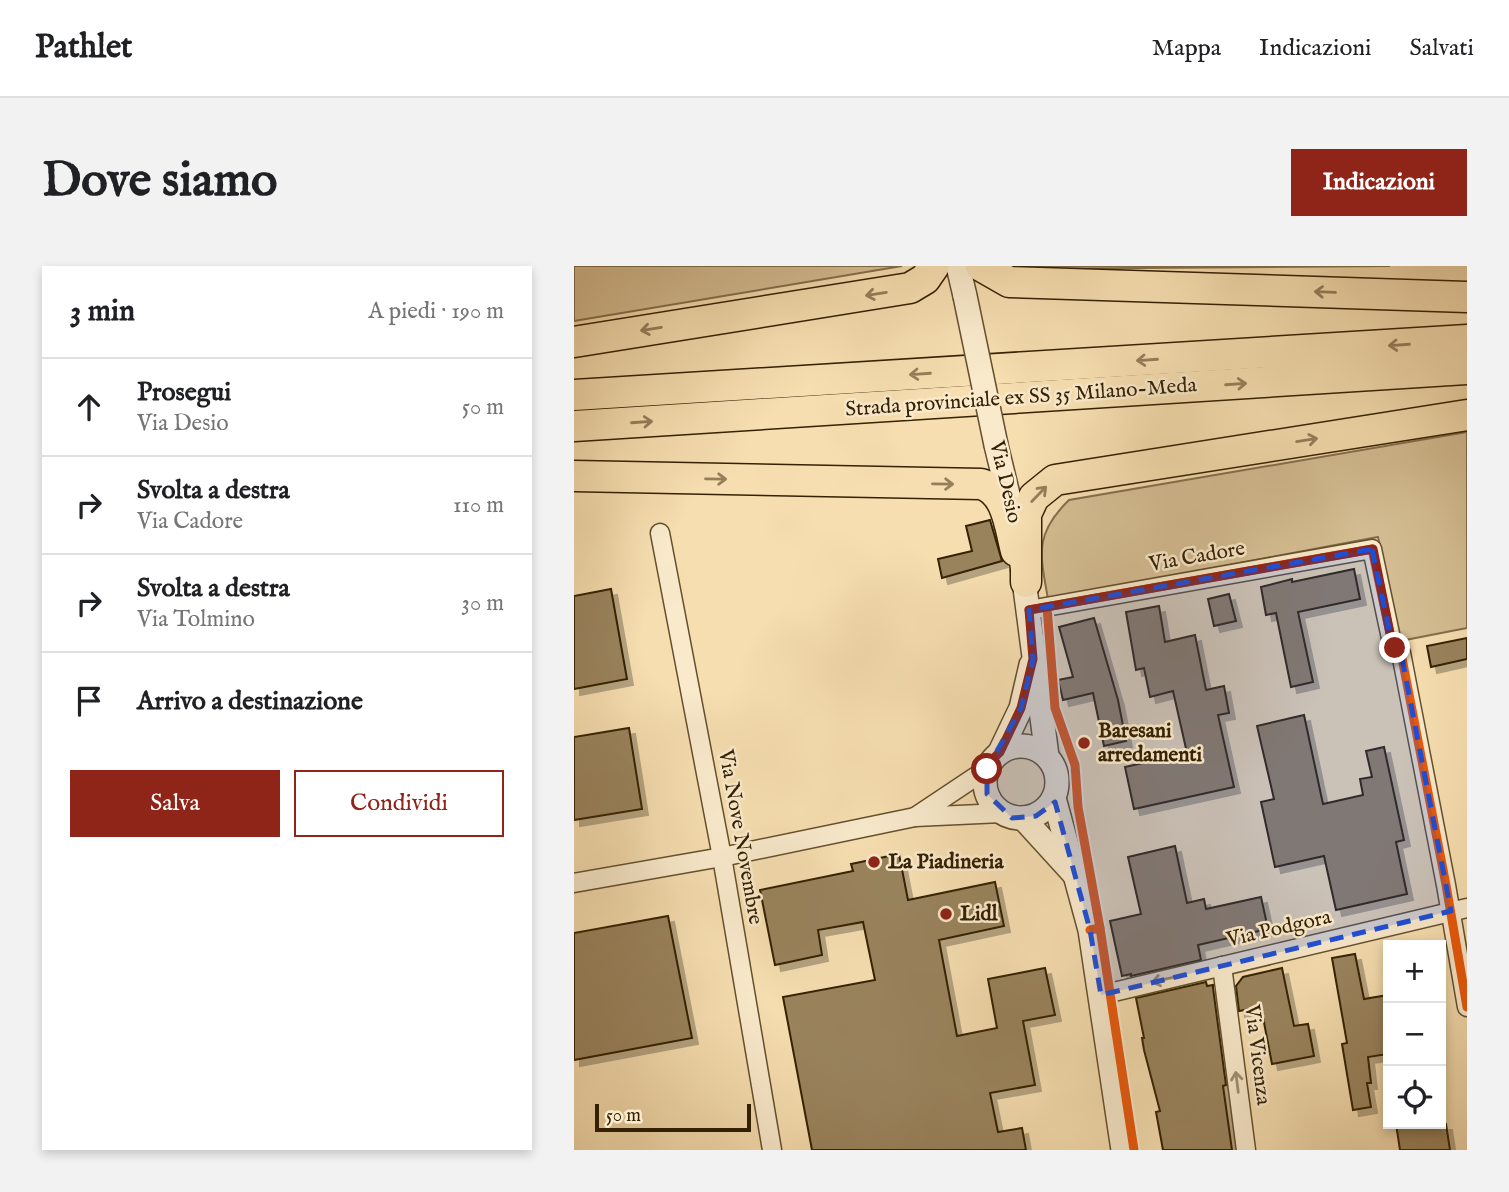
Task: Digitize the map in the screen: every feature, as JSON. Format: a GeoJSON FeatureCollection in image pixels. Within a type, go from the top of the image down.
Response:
{"type":"FeatureCollection","features":[{"type":"Feature","properties":{"kind":"highway"},"geometry":{"type":"LineString","coordinates":[[574,342],[910,288],[925,279],[934,266]]}},
{"type":"Feature","properties":{"kind":"highway"},"geometry":{"type":"LineString","coordinates":[[981,266],[1009,282],[1467,296]]}},
{"type":"Feature","properties":{"kind":"highway","name":"Strada provinciale ex SS 35 Milano-Meda"},"geometry":{"type":"LineString","coordinates":[[574,395],[1467,340]]}},
{"type":"Feature","properties":{"kind":"highway","name":"Strada provinciale ex SS 35 Milano-Meda"},"geometry":{"type":"LineString","coordinates":[[574,426],[1467,369]]}},
{"type":"Feature","properties":{"kind":"highway"},"geometry":{"type":"LineString","coordinates":[[1027,590],[1026,514],[1034,497],[1055,480],[1467,415]]}},
{"type":"Feature","properties":{"kind":"highway"},"geometry":{"type":"LineString","coordinates":[[574,476],[981,484],[995,492],[1004,506],[1027,590]]}},
{"type":"Feature","properties":{"kind":"street","name":"Via Desio"},"geometry":{"type":"LineString","coordinates":[[958,266],[1007,485],[1027,590],[1033,659],[1043,710],[1047,756]]}},
{"type":"Feature","properties":{"kind":"street","name":"Via Nove Novembre"},"geometry":{"type":"LineString","coordinates":[[660,533],[722,857],[772,1150]]}},
{"type":"Feature","properties":{"kind":"street","name":"Via Cadore"},"geometry":{"type":"LineString","coordinates":[[1027,590],[1373,549],[1392,643],[1401,653],[1459,909]]}},
{"type":"Feature","properties":{"kind":"street","name":"Via Desio"},"geometry":{"type":"LineString","coordinates":[[994,760],[1021,708],[1033,659]]}},
{"type":"Feature","properties":{"kind":"street"},"geometry":{"type":"LineString","coordinates":[[574,883],[722,857],[915,817],[1036,816],[1054,798],[1057,776],[1054,765],[1037,749],[1024,745],[1012,747],[915,817]]}},
{"type":"Feature","properties":{"kind":"street"},"geometry":{"type":"LineString","coordinates":[[994,760],[984,782],[986,794],[993,805],[1013,816],[1076,877]]}},
{"type":"Feature","properties":{"kind":"street"},"geometry":{"type":"LineString","coordinates":[[1054,798],[1090,930],[1124,1150]]}},
{"type":"Feature","properties":{"kind":"street"},"geometry":{"type":"LineString","coordinates":[[1459,909],[1467,1007]]}},
{"type":"Feature","properties":{"kind":"street","name":"Via Podgora"},"geometry":{"type":"LineString","coordinates":[[1101,995],[1459,909]]}},
{"type":"Feature","properties":{"kind":"street","name":"Via Vicenza"},"geometry":{"type":"LineString","coordinates":[[1222,966],[1246,1150]]}},
{"type":"Feature","properties":{"kind":"highlighted area"},"geometry":{"type":"Polygon","coordinates":[[[1372,549],[1392,643],[1401,653],[1451,911],[1101,995],[1090,930],[1055,802],[1036,816],[1012,818],[987,794],[987,769],[1021,708],[1033,659],[1029,610],[1372,549]]]}},
{"type":"Feature","properties":{"kind":"shaded area"},"geometry":{"type":"Polygon","coordinates":[[[574,266],[902,266],[574,321],[574,266]]]}},
{"type":"Feature","properties":{"kind":"shaded area"},"geometry":{"type":"Polygon","coordinates":[[[1008,266],[1390,266],[1012,269],[1008,266]]]}},
{"type":"Feature","properties":{"kind":"shaded area"},"geometry":{"type":"Polygon","coordinates":[[[1467,432],[1467,628],[1400,641],[1378,537],[1048,599],[1042,545],[1050,523],[1069,500],[1467,432]]]}},
{"type":"Feature","properties":{"kind":"building"},"geometry":{"type":"Polygon","coordinates":[[[990,520],[1002,561],[942,578],[938,559],[972,551],[966,526],[990,520]]]}},
{"type":"Feature","properties":{"kind":"building"},"geometry":{"type":"Polygon","coordinates":[[[1354,569],[1360,599],[1298,612],[1313,682],[1291,687],[1276,613],[1266,615],[1261,587],[1354,569]]]}},
{"type":"Feature","properties":{"kind":"building"},"geometry":{"type":"Polygon","coordinates":[[[611,589],[627,679],[574,689],[574,596],[611,589]]]}},
{"type":"Feature","properties":{"kind":"building"},"geometry":{"type":"Polygon","coordinates":[[[1229,594],[1236,621],[1214,626],[1208,599],[1229,594]]]}},
{"type":"Feature","properties":{"kind":"building"},"geometry":{"type":"Polygon","coordinates":[[[1159,606],[1165,642],[1195,635],[1206,690],[1224,686],[1229,713],[1218,715],[1234,787],[1134,809],[1125,767],[1187,753],[1173,691],[1150,697],[1144,668],[1136,670],[1126,612],[1159,606]]]}},
{"type":"Feature","properties":{"kind":"building"},"geometry":{"type":"Polygon","coordinates":[[[1094,618],[1118,700],[1126,741],[1104,746],[1093,693],[1063,700],[1058,680],[1073,677],[1059,627],[1094,618]]]}},
{"type":"Feature","properties":{"kind":"building"},"geometry":{"type":"Polygon","coordinates":[[[1467,638],[1467,659],[1431,667],[1427,646],[1467,638]]]}},
{"type":"Feature","properties":{"kind":"building"},"geometry":{"type":"Polygon","coordinates":[[[1304,715],[1323,804],[1363,795],[1360,779],[1372,777],[1366,751],[1384,747],[1404,840],[1396,842],[1407,894],[1336,910],[1324,856],[1275,867],[1261,802],[1274,799],[1257,726],[1304,715]]]}},
{"type":"Feature","properties":{"kind":"building"},"geometry":{"type":"Polygon","coordinates":[[[629,728],[642,809],[574,820],[574,737],[629,728]]]}},
{"type":"Feature","properties":{"kind":"building"},"geometry":{"type":"Polygon","coordinates":[[[1175,846],[1187,903],[1204,899],[1206,909],[1261,897],[1268,929],[1198,945],[1201,960],[1122,976],[1110,921],[1141,914],[1128,857],[1175,846]]]}},
{"type":"Feature","properties":{"kind":"building"},"geometry":{"type":"Polygon","coordinates":[[[899,854],[908,900],[995,882],[1004,926],[939,940],[957,1036],[997,1028],[988,979],[1045,968],[1055,1015],[1023,1021],[1035,1085],[990,1093],[998,1132],[1022,1128],[1026,1150],[812,1150],[783,997],[875,980],[863,922],[818,930],[822,955],[775,965],[760,890],[853,871],[851,864],[899,854]]]}},
{"type":"Feature","properties":{"kind":"building"},"geometry":{"type":"Polygon","coordinates":[[[668,916],[692,1038],[574,1060],[574,933],[668,916]]]}},
{"type":"Feature","properties":{"kind":"building"},"geometry":{"type":"Polygon","coordinates":[[[1355,954],[1364,999],[1383,996],[1383,1055],[1368,1057],[1371,1083],[1367,1083],[1371,1107],[1353,1110],[1342,1044],[1347,1043],[1332,958],[1355,954]]]}},
{"type":"Feature","properties":{"kind":"building"},"geometry":{"type":"Polygon","coordinates":[[[1282,968],[1294,1026],[1308,1024],[1314,1056],[1272,1064],[1261,1007],[1239,1011],[1236,986],[1243,977],[1282,968]]]}},
{"type":"Feature","properties":{"kind":"building"},"geometry":{"type":"Polygon","coordinates":[[[1206,982],[1207,986],[1213,985],[1232,1150],[1163,1150],[1156,1112],[1160,1111],[1144,1050],[1136,998],[1206,982]]]}},
{"type":"Feature","properties":{"kind":"building"},"geometry":{"type":"Polygon","coordinates":[[[1446,1124],[1450,1150],[1400,1150],[1397,1129],[1446,1129],[1446,1124]]]}},
{"type":"Feature","properties":{"kind":"cycle path"},"geometry":{"type":"LineString","coordinates":[[1029,610],[1372,549],[1392,643],[1401,653],[1467,1007]]}},
{"type":"Feature","properties":{"kind":"cycle path"},"geometry":{"type":"LineString","coordinates":[[1047,607],[1055,708],[1075,765],[1078,807],[1100,928]]}},
{"type":"Feature","properties":{"kind":"cycle path"},"geometry":{"type":"LineString","coordinates":[[1090,930],[1100,928],[1134,1150]]}},
{"type":"Feature","properties":{"kind":"place","name":"Baresani arredamenti"},"geometry":{"type":"Point","coordinates":[1084,743]}},
{"type":"Feature","properties":{"kind":"place","name":"La Piadineria"},"geometry":{"type":"Point","coordinates":[874,862]}},
{"type":"Feature","properties":{"kind":"place","name":"Lidl"},"geometry":{"type":"Point","coordinates":[946,914]}},
{"type":"Feature","properties":{"kind":"route"},"geometry":{"type":"LineString","coordinates":[[987,769],[1000,752],[1021,708],[1033,659],[1029,610],[1373,549],[1395,648]]}}]}
